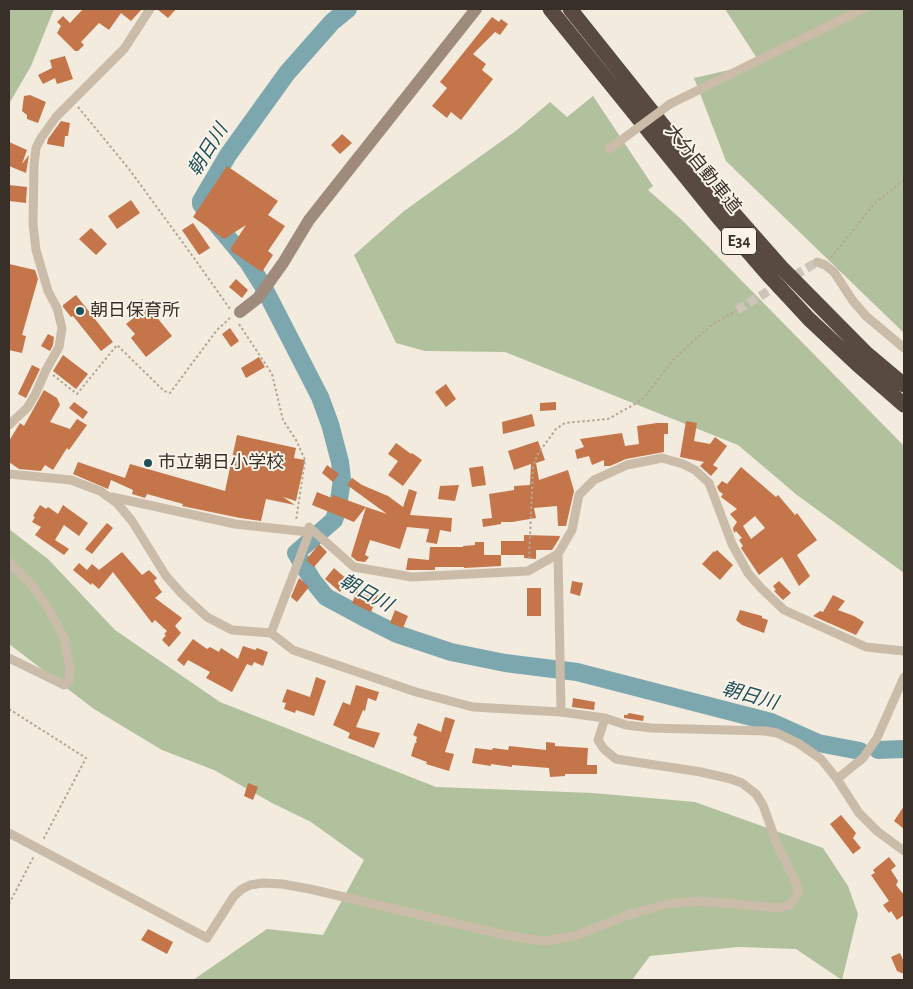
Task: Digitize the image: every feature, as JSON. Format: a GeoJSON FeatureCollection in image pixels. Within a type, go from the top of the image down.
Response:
{"type":"FeatureCollection","features":[{"type":"Feature","properties":{"kind":"highway","name":"大分自動車道"},"geometry":{"type":"LineString","coordinates":[[550,9],[712,210],[770,277],[816,325],[904,405]]}},
{"type":"Feature","properties":{"kind":"highway","name":"大分自動車道"},"geometry":{"type":"LineString","coordinates":[[570,9],[729,208],[781,267],[866,353],[904,385]]}},
{"type":"Feature","properties":{"kind":"street"},"geometry":{"type":"LineString","coordinates":[[9,425],[27,408],[59,347],[62,328],[57,308],[48,291],[36,250],[33,224],[36,148],[40,138],[56,117],[124,49],[150,9]]}},
{"type":"Feature","properties":{"kind":"street"},"geometry":{"type":"LineString","coordinates":[[237,314],[258,298],[283,263],[309,220],[476,9]]}},
{"type":"Feature","properties":{"kind":"street"},"geometry":{"type":"LineString","coordinates":[[609,149],[670,104],[864,9]]}},
{"type":"Feature","properties":{"kind":"street"},"geometry":{"type":"LineString","coordinates":[[821,263],[834,272],[853,301],[866,316],[904,348]]}},
{"type":"Feature","properties":{"kind":"street"},"geometry":{"type":"LineString","coordinates":[[560,712],[558,554],[572,530],[579,495],[594,480],[627,465],[662,458],[683,464],[695,470],[709,483],[732,544],[748,573],[784,610],[866,647],[904,651]]}},
{"type":"Feature","properties":{"kind":"street"},"geometry":{"type":"LineString","coordinates":[[9,474],[71,480],[100,491],[117,503],[132,521],[166,576],[182,594],[207,617],[232,630],[271,633],[292,650],[416,692],[473,707],[560,712],[605,718],[626,725],[651,728],[765,731],[777,733],[798,743],[821,759],[837,779],[859,813],[877,831],[904,851]]}},
{"type":"Feature","properties":{"kind":"street"},"geometry":{"type":"LineString","coordinates":[[105,496],[235,524],[308,532]]}},
{"type":"Feature","properties":{"kind":"street"},"geometry":{"type":"LineString","coordinates":[[271,633],[309,527],[354,567],[412,577],[528,570],[558,554]]}},
{"type":"Feature","properties":{"kind":"street"},"geometry":{"type":"LineString","coordinates":[[9,562],[32,585],[50,611],[64,638],[70,669],[70,681],[64,685],[9,658]]}},
{"type":"Feature","properties":{"kind":"street"},"geometry":{"type":"LineString","coordinates":[[837,779],[863,758],[877,738],[904,677]]}},
{"type":"Feature","properties":{"kind":"street"},"geometry":{"type":"LineString","coordinates":[[9,833],[207,938],[234,896],[242,888],[263,882],[310,889],[506,935],[544,941],[575,936],[631,914],[659,906],[684,902],[702,901],[778,908],[790,905],[798,891],[797,885],[777,844],[763,805],[756,794],[742,783],[731,778],[616,759],[598,740],[605,718]]}},
{"type":"Feature","properties":{"kind":"path"},"geometry":{"type":"LineString","coordinates":[[72,100],[129,169],[237,314],[272,374],[283,420],[296,440],[305,460],[294,531]]}},
{"type":"Feature","properties":{"kind":"path"},"geometry":{"type":"LineString","coordinates":[[821,263],[874,204],[904,180]]}},
{"type":"Feature","properties":{"kind":"path"},"geometry":{"type":"LineString","coordinates":[[528,570],[533,468],[537,455],[556,429],[565,423],[608,420],[635,404],[645,397],[673,360],[690,344],[712,325],[737,310]]}},
{"type":"Feature","properties":{"kind":"path"},"geometry":{"type":"LineString","coordinates":[[46,370],[78,394],[117,345],[164,391],[170,393],[217,330],[237,314]]}},
{"type":"Feature","properties":{"kind":"path"},"geometry":{"type":"LineString","coordinates":[[9,709],[86,758],[9,904]]}},
{"type":"Feature","properties":{"kind":"green space"},"geometry":{"type":"Polygon","coordinates":[[[9,9],[54,9],[31,66],[9,104],[9,9]]]}},
{"type":"Feature","properties":{"kind":"green space"},"geometry":{"type":"Polygon","coordinates":[[[725,9],[904,9],[904,333],[726,161],[694,78],[760,63],[725,9]]]}},
{"type":"Feature","properties":{"kind":"green space"},"geometry":{"type":"Polygon","coordinates":[[[593,96],[653,186],[648,190],[682,220],[904,446],[904,573],[797,495],[738,445],[505,352],[425,351],[396,343],[354,255],[404,211],[517,130],[550,102],[567,117],[593,96]]]}},
{"type":"Feature","properties":{"kind":"green space"},"geometry":{"type":"Polygon","coordinates":[[[9,529],[48,559],[115,630],[220,702],[436,787],[593,793],[695,802],[823,848],[848,886],[858,914],[842,980],[796,949],[738,947],[650,956],[632,980],[193,980],[267,929],[323,935],[364,860],[311,822],[272,803],[214,770],[162,750],[94,709],[9,644],[9,529]]]}},
{"type":"Feature","properties":{"kind":"building"},"geometry":{"type":"Polygon","coordinates":[[[83,9],[142,9],[131,21],[121,13],[109,30],[99,23],[81,42],[84,45],[78,51],[75,51],[57,33],[61,26],[57,22],[63,16],[70,23],[83,9]]]}},
{"type":"Feature","properties":{"kind":"building"},"geometry":{"type":"Polygon","coordinates":[[[157,9],[176,9],[168,18],[157,9]]]}},
{"type":"Feature","properties":{"kind":"building"},"geometry":{"type":"Polygon","coordinates":[[[492,17],[499,22],[501,19],[508,24],[500,35],[495,32],[473,54],[486,64],[482,70],[493,79],[461,120],[451,112],[447,118],[432,106],[447,88],[440,82],[492,17]]]}},
{"type":"Feature","properties":{"kind":"building"},"geometry":{"type":"Polygon","coordinates":[[[65,56],[73,79],[57,84],[55,78],[43,84],[38,75],[52,68],[50,60],[65,56]]]}},
{"type":"Feature","properties":{"kind":"building"},"geometry":{"type":"Polygon","coordinates":[[[30,95],[46,102],[38,123],[27,119],[27,115],[22,111],[24,96],[30,95]]]}},
{"type":"Feature","properties":{"kind":"building"},"geometry":{"type":"Polygon","coordinates":[[[61,121],[70,123],[68,136],[65,136],[64,147],[47,144],[48,139],[61,121]]]}},
{"type":"Feature","properties":{"kind":"building"},"geometry":{"type":"Polygon","coordinates":[[[342,134],[352,143],[340,154],[331,145],[342,134]]]}},
{"type":"Feature","properties":{"kind":"building"},"geometry":{"type":"Polygon","coordinates":[[[9,142],[27,150],[22,164],[29,155],[26,173],[9,166],[9,142]]]}},
{"type":"Feature","properties":{"kind":"building"},"geometry":{"type":"Polygon","coordinates":[[[227,166],[278,201],[268,215],[285,226],[268,251],[273,255],[262,272],[231,251],[246,225],[224,239],[193,217],[227,166]]]}},
{"type":"Feature","properties":{"kind":"building"},"geometry":{"type":"Polygon","coordinates":[[[9,185],[27,187],[26,203],[9,201],[9,185]]]}},
{"type":"Feature","properties":{"kind":"building"},"geometry":{"type":"Polygon","coordinates":[[[131,200],[140,213],[117,229],[108,216],[131,200]]]}},
{"type":"Feature","properties":{"kind":"building"},"geometry":{"type":"Polygon","coordinates":[[[193,223],[210,248],[199,255],[182,230],[193,223]]]}},
{"type":"Feature","properties":{"kind":"building"},"geometry":{"type":"Polygon","coordinates":[[[91,228],[107,244],[96,255],[79,239],[91,228]]]}},
{"type":"Feature","properties":{"kind":"building"},"geometry":{"type":"Polygon","coordinates":[[[9,264],[35,270],[38,279],[22,335],[26,336],[22,353],[9,350],[9,264]]]}},
{"type":"Feature","properties":{"kind":"building"},"geometry":{"type":"Polygon","coordinates":[[[236,279],[248,290],[242,298],[229,287],[236,279]]]}},
{"type":"Feature","properties":{"kind":"building"},"geometry":{"type":"Polygon","coordinates":[[[76,295],[113,342],[101,351],[73,316],[71,317],[63,307],[76,295]]]}},
{"type":"Feature","properties":{"kind":"building"},"geometry":{"type":"Polygon","coordinates":[[[142,299],[172,336],[146,357],[131,338],[135,334],[126,324],[141,312],[134,305],[142,299]]]}},
{"type":"Feature","properties":{"kind":"building"},"geometry":{"type":"Polygon","coordinates":[[[230,328],[239,341],[231,347],[222,334],[230,328]]]}},
{"type":"Feature","properties":{"kind":"building"},"geometry":{"type":"Polygon","coordinates":[[[48,334],[54,337],[50,351],[41,346],[48,334]]]}},
{"type":"Feature","properties":{"kind":"building"},"geometry":{"type":"Polygon","coordinates":[[[63,355],[88,374],[76,389],[53,371],[63,355]]]}},
{"type":"Feature","properties":{"kind":"building"},"geometry":{"type":"Polygon","coordinates":[[[259,357],[265,367],[246,378],[241,368],[259,357]]]}},
{"type":"Feature","properties":{"kind":"building"},"geometry":{"type":"Polygon","coordinates":[[[32,365],[40,369],[26,398],[18,394],[32,365]]]}},
{"type":"Feature","properties":{"kind":"building"},"geometry":{"type":"Polygon","coordinates":[[[446,384],[456,399],[446,407],[435,392],[446,384]]]}},
{"type":"Feature","properties":{"kind":"building"},"geometry":{"type":"Polygon","coordinates":[[[44,390],[57,398],[60,405],[50,422],[70,429],[77,419],[87,425],[69,450],[67,448],[53,470],[45,465],[41,471],[19,469],[9,462],[9,441],[20,423],[24,426],[44,390]]]}},
{"type":"Feature","properties":{"kind":"building"},"geometry":{"type":"Polygon","coordinates":[[[74,402],[88,412],[83,419],[69,408],[74,402]]]}},
{"type":"Feature","properties":{"kind":"building"},"geometry":{"type":"Polygon","coordinates":[[[556,402],[556,410],[540,411],[540,403],[556,402]]]}},
{"type":"Feature","properties":{"kind":"building"},"geometry":{"type":"Polygon","coordinates":[[[532,414],[535,426],[503,434],[502,422],[532,414]]]}},
{"type":"Feature","properties":{"kind":"building"},"geometry":{"type":"Polygon","coordinates":[[[686,421],[697,423],[694,441],[710,444],[715,437],[727,446],[713,465],[718,468],[711,476],[700,466],[704,462],[680,457],[686,421]]]}},
{"type":"Feature","properties":{"kind":"building"},"geometry":{"type":"Polygon","coordinates":[[[668,423],[668,434],[664,434],[664,452],[626,459],[610,466],[604,466],[604,460],[592,465],[589,456],[577,459],[575,450],[584,447],[580,439],[622,433],[625,446],[639,444],[637,426],[668,423]]]}},
{"type":"Feature","properties":{"kind":"building"},"geometry":{"type":"Polygon","coordinates":[[[237,435],[296,448],[294,458],[305,460],[296,501],[283,497],[295,505],[266,499],[261,521],[182,506],[183,504],[147,494],[145,498],[132,494],[133,490],[111,480],[108,489],[73,474],[78,462],[125,478],[130,464],[225,491],[237,435]]]}},
{"type":"Feature","properties":{"kind":"building"},"geometry":{"type":"Polygon","coordinates":[[[538,441],[545,460],[536,463],[539,480],[568,470],[574,491],[566,526],[558,526],[557,506],[534,508],[536,518],[501,522],[501,524],[483,527],[482,519],[492,518],[489,494],[514,490],[514,486],[530,485],[531,464],[514,470],[508,451],[538,441]]]}},
{"type":"Feature","properties":{"kind":"building"},"geometry":{"type":"Polygon","coordinates":[[[396,443],[422,460],[403,486],[388,475],[398,461],[388,454],[396,443]]]}},
{"type":"Feature","properties":{"kind":"building"},"geometry":{"type":"Polygon","coordinates":[[[327,465],[339,474],[333,482],[322,473],[327,465]]]}},
{"type":"Feature","properties":{"kind":"building"},"geometry":{"type":"Polygon","coordinates":[[[483,466],[486,485],[472,487],[469,468],[483,466]]]}},
{"type":"Feature","properties":{"kind":"building"},"geometry":{"type":"Polygon","coordinates":[[[741,467],[776,497],[778,495],[795,515],[797,513],[817,540],[797,555],[810,576],[799,586],[782,557],[759,575],[741,548],[743,546],[739,540],[742,538],[736,531],[734,533],[733,528],[737,522],[730,514],[737,509],[721,497],[723,494],[717,487],[722,481],[727,484],[741,467]],[[755,516],[743,526],[751,539],[765,528],[755,516]]]}},
{"type":"Feature","properties":{"kind":"building"},"geometry":{"type":"Polygon","coordinates":[[[352,478],[362,485],[388,496],[403,507],[409,489],[417,492],[410,515],[452,518],[451,532],[440,530],[437,544],[426,542],[429,529],[407,527],[400,549],[370,540],[365,555],[369,557],[365,562],[357,561],[351,556],[366,507],[387,514],[347,485],[352,478]]]}},
{"type":"Feature","properties":{"kind":"building"},"geometry":{"type":"Polygon","coordinates":[[[459,485],[455,501],[438,499],[440,486],[459,485]]]}},
{"type":"Feature","properties":{"kind":"building"},"geometry":{"type":"Polygon","coordinates":[[[317,492],[332,498],[333,495],[366,507],[354,522],[312,505],[317,492]]]}},
{"type":"Feature","properties":{"kind":"building"},"geometry":{"type":"Polygon","coordinates":[[[40,505],[46,509],[48,507],[58,514],[63,505],[88,523],[79,536],[64,525],[55,540],[69,549],[64,555],[35,535],[41,527],[32,522],[35,517],[33,516],[40,505]]]}},
{"type":"Feature","properties":{"kind":"building"},"geometry":{"type":"Polygon","coordinates":[[[107,523],[113,528],[92,554],[85,549],[107,523]]]}},
{"type":"Feature","properties":{"kind":"building"},"geometry":{"type":"Polygon","coordinates":[[[524,535],[560,536],[552,550],[536,550],[536,559],[524,558],[524,555],[501,555],[501,541],[524,541],[524,535]]]}},
{"type":"Feature","properties":{"kind":"building"},"geometry":{"type":"Polygon","coordinates":[[[475,542],[484,542],[484,555],[501,555],[501,566],[435,567],[435,570],[406,570],[408,558],[429,560],[430,547],[463,547],[475,545],[475,542]]]}},
{"type":"Feature","properties":{"kind":"building"},"geometry":{"type":"Polygon","coordinates":[[[319,544],[327,552],[314,567],[306,560],[319,544]]]}},
{"type":"Feature","properties":{"kind":"building"},"geometry":{"type":"Polygon","coordinates":[[[717,550],[733,565],[720,580],[702,564],[717,550]]]}},
{"type":"Feature","properties":{"kind":"building"},"geometry":{"type":"Polygon","coordinates":[[[122,552],[142,575],[149,570],[157,578],[154,581],[162,592],[155,598],[182,618],[175,626],[181,633],[169,647],[162,640],[167,631],[155,620],[152,623],[113,572],[99,589],[73,570],[79,563],[87,570],[92,564],[99,570],[122,552]]]}},
{"type":"Feature","properties":{"kind":"building"},"geometry":{"type":"Polygon","coordinates":[[[334,568],[349,581],[340,592],[325,579],[334,568]]]}},
{"type":"Feature","properties":{"kind":"building"},"geometry":{"type":"Polygon","coordinates":[[[299,578],[309,587],[297,602],[291,597],[299,578]]]}},
{"type":"Feature","properties":{"kind":"building"},"geometry":{"type":"Polygon","coordinates":[[[572,581],[583,583],[580,596],[570,593],[572,581]]]}},
{"type":"Feature","properties":{"kind":"building"},"geometry":{"type":"Polygon","coordinates":[[[779,581],[791,593],[783,600],[774,591],[776,590],[773,586],[779,581]]]}},
{"type":"Feature","properties":{"kind":"building"},"geometry":{"type":"Polygon","coordinates":[[[527,588],[541,588],[541,616],[527,616],[527,588]]]}},
{"type":"Feature","properties":{"kind":"building"},"geometry":{"type":"Polygon","coordinates":[[[357,591],[368,596],[370,591],[378,595],[371,612],[352,603],[357,591]]]}},
{"type":"Feature","properties":{"kind":"building"},"geometry":{"type":"Polygon","coordinates":[[[833,595],[845,601],[838,610],[864,622],[856,635],[813,616],[820,611],[823,612],[833,595]]]}},
{"type":"Feature","properties":{"kind":"building"},"geometry":{"type":"Polygon","coordinates":[[[395,610],[408,616],[403,628],[390,623],[395,610]]]}},
{"type":"Feature","properties":{"kind":"building"},"geometry":{"type":"Polygon","coordinates":[[[740,610],[762,616],[762,618],[768,620],[764,633],[742,625],[736,620],[740,610]]]}},
{"type":"Feature","properties":{"kind":"building"},"geometry":{"type":"Polygon","coordinates":[[[193,639],[207,649],[210,647],[219,652],[221,648],[238,659],[243,646],[268,652],[263,666],[254,662],[252,666],[247,664],[232,692],[206,678],[210,672],[188,660],[184,666],[177,660],[193,639]]]}},
{"type":"Feature","properties":{"kind":"building"},"geometry":{"type":"Polygon","coordinates":[[[316,677],[326,681],[314,716],[296,710],[295,713],[284,709],[286,703],[282,702],[287,689],[310,697],[316,677]]]}},
{"type":"Feature","properties":{"kind":"building"},"geometry":{"type":"Polygon","coordinates":[[[356,685],[379,692],[376,701],[368,698],[365,711],[363,710],[356,727],[380,733],[374,748],[348,738],[350,733],[333,725],[343,702],[350,705],[356,685]]]}},
{"type":"Feature","properties":{"kind":"building"},"geometry":{"type":"Polygon","coordinates":[[[573,698],[595,702],[594,710],[572,707],[573,698]]]}},
{"type":"Feature","properties":{"kind":"building"},"geometry":{"type":"Polygon","coordinates":[[[629,713],[644,716],[643,721],[624,718],[624,715],[629,713]]]}},
{"type":"Feature","properties":{"kind":"building"},"geometry":{"type":"Polygon","coordinates":[[[445,717],[455,720],[445,752],[454,754],[449,771],[426,764],[427,762],[411,756],[417,742],[417,737],[413,735],[418,723],[441,732],[445,717]]]}},
{"type":"Feature","properties":{"kind":"building"},"geometry":{"type":"Polygon","coordinates":[[[546,742],[555,743],[555,746],[588,748],[587,765],[597,765],[597,774],[565,774],[565,776],[550,777],[549,768],[512,765],[512,767],[491,764],[491,766],[472,763],[475,748],[508,750],[509,746],[546,750],[546,742]]]}},
{"type":"Feature","properties":{"kind":"building"},"geometry":{"type":"Polygon","coordinates":[[[248,783],[258,787],[253,800],[244,796],[248,783]]]}},
{"type":"Feature","properties":{"kind":"building"},"geometry":{"type":"Polygon","coordinates":[[[904,806],[904,829],[894,821],[904,806]]]}},
{"type":"Feature","properties":{"kind":"building"},"geometry":{"type":"Polygon","coordinates":[[[841,815],[856,833],[853,838],[861,848],[853,854],[830,824],[841,815]]]}},
{"type":"Feature","properties":{"kind":"building"},"geometry":{"type":"Polygon","coordinates":[[[889,857],[896,866],[891,870],[898,881],[896,885],[904,895],[904,915],[897,920],[891,911],[889,913],[883,905],[889,901],[871,875],[875,873],[873,870],[889,857]]]}},
{"type":"Feature","properties":{"kind":"building"},"geometry":{"type":"Polygon","coordinates":[[[148,929],[173,942],[167,954],[141,940],[148,929]]]}},
{"type":"Feature","properties":{"kind":"building"},"geometry":{"type":"Polygon","coordinates":[[[900,953],[904,962],[904,974],[897,971],[891,957],[900,953]]]}},
{"type":"Feature","properties":{"kind":"waterway","name":"朝日川"},"geometry":{"type":"LineString","coordinates":[[348,9],[332,22],[287,73],[228,155],[201,201],[209,215],[248,262],[263,286],[320,397],[330,424],[340,462],[342,479],[338,507],[334,520],[296,553],[313,581],[326,597],[367,619],[397,634],[451,652],[505,663],[577,672],[771,722],[818,743],[860,751]]}},
{"type":"Feature","properties":{"kind":"waterway","name":"朝日川"},"geometry":{"type":"LineString","coordinates":[[878,750],[904,749]]}},
{"type":"Feature","properties":{"kind":"tunnel"},"geometry":{"type":"LineString","coordinates":[[737,310],[817,262]]}},
{"type":"Feature","properties":{"kind":"place","name":"朝日保育所"},"geometry":{"type":"Point","coordinates":[80,311]}},
{"type":"Feature","properties":{"kind":"place","name":"市立朝日小学校"},"geometry":{"type":"Point","coordinates":[148,463]}}]}
